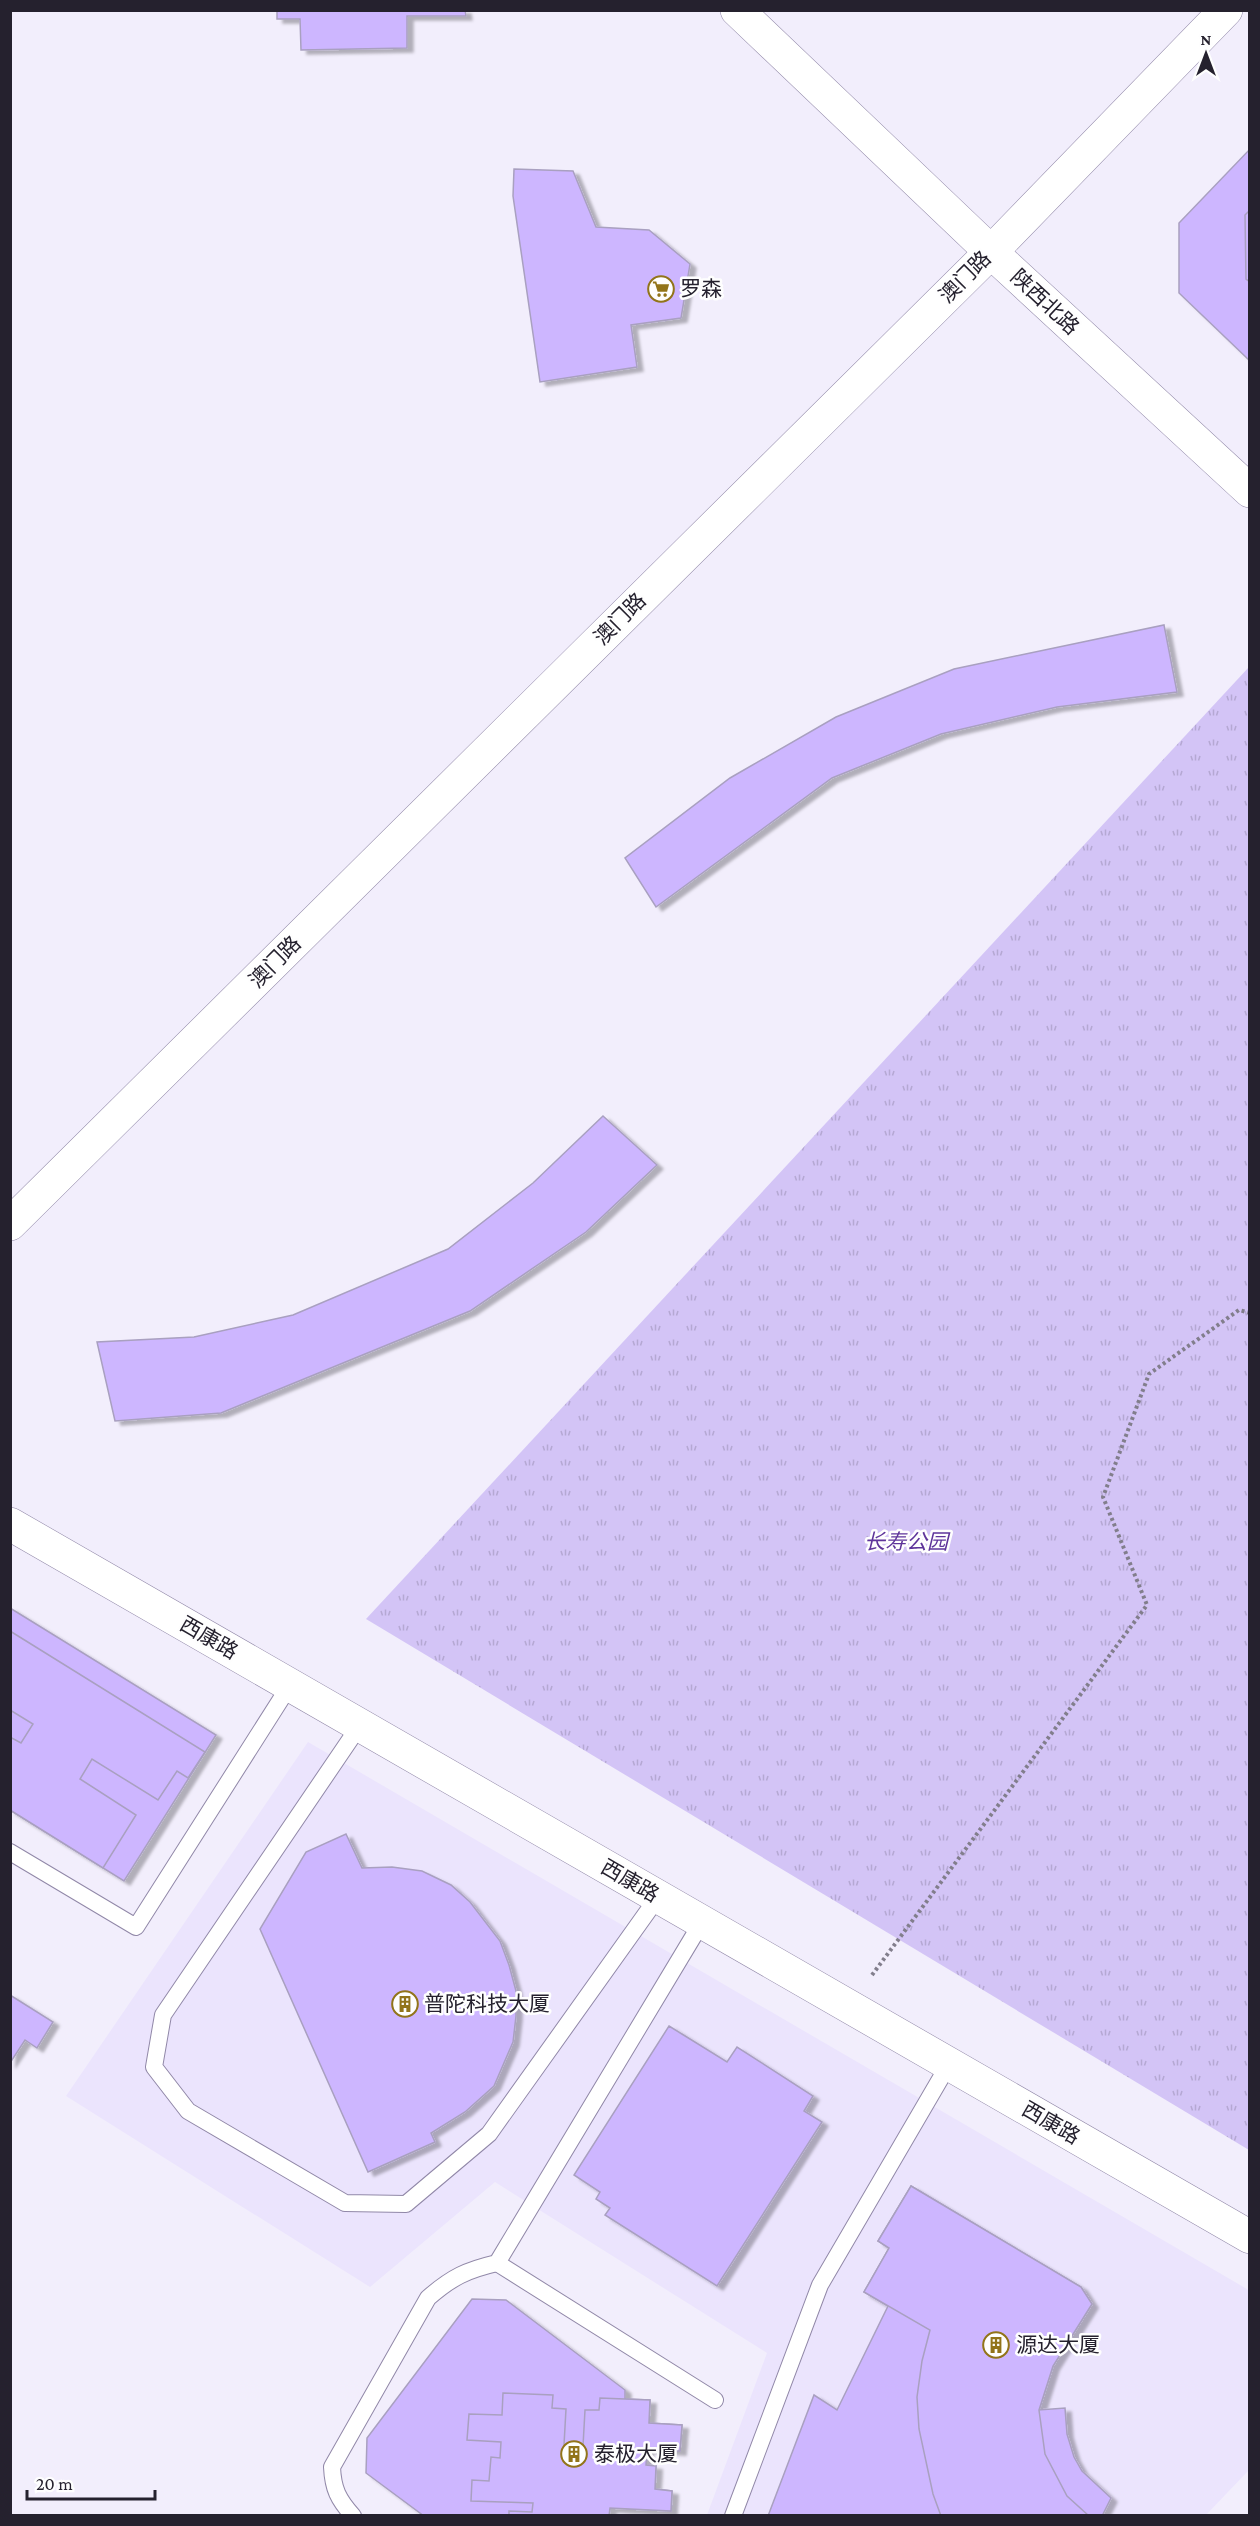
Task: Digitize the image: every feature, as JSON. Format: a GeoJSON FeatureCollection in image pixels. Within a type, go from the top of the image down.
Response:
{"type":"FeatureCollection","features":[{"type":"Feature","properties":{"kind":"street","name":"陕西北路"},"geometry":{"type":"LineString","coordinates":[[737,10],[991,252],[1250,492]]}},
{"type":"Feature","properties":{"kind":"street","name":"澳门路"},"geometry":{"type":"LineString","coordinates":[[10,1224],[991,252],[1226,10]]}},
{"type":"Feature","properties":{"kind":"street","name":"西康路"},"geometry":{"type":"LineString","coordinates":[[10,1524],[1250,2237]]}},
{"type":"Feature","properties":{"kind":"lane"},"geometry":{"type":"LineString","coordinates":[[10,1852],[136,1927],[290,1685]]}},
{"type":"Feature","properties":{"kind":"lane"},"geometry":{"type":"LineString","coordinates":[[360,1725],[163,2015],[154,2067],[188,2111],[345,2203],[406,2204],[489,2134],[658,1897]]}},
{"type":"Feature","properties":{"kind":"lane"},"geometry":{"type":"LineString","coordinates":[[497,2263],[702,1922]]}},
{"type":"Feature","properties":{"kind":"lane"},"geometry":{"type":"LineString","coordinates":[[733,2516],[820,2285],[949,2064]]}},
{"type":"Feature","properties":{"kind":"lane"},"geometry":{"type":"LineString","coordinates":[[353,2516],[342,2504],[333,2486],[332,2466],[428,2298],[446,2282],[467,2270],[497,2263],[715,2400]]}},
{"type":"Feature","properties":{"kind":"path"},"geometry":{"type":"LineString","coordinates":[[848,2006],[1147,1605],[1103,1497],[1149,1374],[1239,1310],[1250,1313]]}},
{"type":"Feature","properties":{"kind":"shaded area"},"geometry":{"type":"Polygon","coordinates":[[[308,1742],[1247,2289],[1250,2293],[1249,2470],[1206,2515],[707,2515],[767,2353],[495,2182],[370,2287],[66,2096],[308,1742]]]}},
{"type":"Feature","properties":{"kind":"green space","name":"长寿公园"},"geometry":{"type":"Polygon","coordinates":[[[1249,667],[1249,2150],[366,1619],[1249,667]]]}},
{"type":"Feature","properties":{"kind":"building"},"geometry":{"type":"Polygon","coordinates":[[[277,10],[465,10],[466,16],[407,16],[407,48],[301,50],[300,19],[277,19],[277,10]]]}},
{"type":"Feature","properties":{"kind":"building"},"geometry":{"type":"Polygon","coordinates":[[[1250,149],[1250,361],[1179,293],[1179,223],[1250,149]]]}},
{"type":"Feature","properties":{"kind":"building"},"geometry":{"type":"Polygon","coordinates":[[[514,169],[573,171],[596,227],[649,230],[690,264],[681,318],[631,325],[637,367],[540,382],[513,196],[514,169]]]}},
{"type":"Feature","properties":{"kind":"building"},"geometry":{"type":"Polygon","coordinates":[[[1250,210],[1250,282],[1246,279],[1245,215],[1250,210]]]}},
{"type":"Feature","properties":{"kind":"building"},"geometry":{"type":"Polygon","coordinates":[[[1164,625],[1177,692],[1057,707],[941,734],[832,778],[656,907],[625,858],[730,778],[836,717],[954,669],[1164,625]]]}},
{"type":"Feature","properties":{"kind":"building"},"geometry":{"type":"Polygon","coordinates":[[[603,1116],[657,1165],[586,1232],[470,1311],[221,1413],[115,1421],[97,1342],[194,1337],[293,1315],[448,1249],[533,1183],[603,1116]]]}},
{"type":"Feature","properties":{"kind":"building"},"geometry":{"type":"Polygon","coordinates":[[[10,1608],[216,1735],[124,1881],[10,1810],[10,1608]]]}},
{"type":"Feature","properties":{"kind":"building"},"geometry":{"type":"Polygon","coordinates":[[[10,1631],[205,1752],[188,1778],[177,1771],[158,1800],[92,1759],[80,1779],[136,1815],[103,1868],[10,1810],[10,1737],[21,1743],[33,1724],[10,1710],[10,1631]]]}},
{"type":"Feature","properties":{"kind":"building","name":"普陀科技大厦"},"geometry":{"type":"Polygon","coordinates":[[[346,1834],[362,1868],[392,1867],[422,1871],[451,1885],[470,1902],[500,1941],[516,1991],[513,2042],[494,2086],[465,2112],[431,2133],[435,2142],[368,2172],[260,1929],[306,1852],[346,1834]]]}},
{"type":"Feature","properties":{"kind":"building"},"geometry":{"type":"Polygon","coordinates":[[[10,1995],[53,2022],[37,2048],[25,2040],[10,2063],[10,1995]]]}},
{"type":"Feature","properties":{"kind":"building"},"geometry":{"type":"Polygon","coordinates":[[[669,2026],[727,2062],[737,2047],[813,2096],[804,2111],[822,2122],[717,2286],[605,2215],[610,2208],[596,2199],[600,2192],[574,2175],[669,2026]]]}},
{"type":"Feature","properties":{"kind":"building","name":"源达大厦"},"geometry":{"type":"Polygon","coordinates":[[[911,2186],[1081,2287],[1092,2304],[1053,2366],[1039,2410],[1065,2408],[1067,2434],[1074,2457],[1082,2471],[1111,2498],[1102,2516],[768,2516],[814,2395],[837,2410],[888,2306],[864,2292],[889,2248],[878,2241],[911,2186]]]}},
{"type":"Feature","properties":{"kind":"building","name":"源达大厦"},"geometry":{"type":"Polygon","coordinates":[[[911,2186],[1081,2287],[1092,2304],[1053,2366],[1039,2410],[1045,2454],[1067,2496],[1089,2516],[941,2516],[933,2494],[919,2429],[917,2397],[922,2361],[930,2330],[864,2292],[889,2248],[878,2241],[911,2186]]]}},
{"type":"Feature","properties":{"kind":"building"},"geometry":{"type":"Polygon","coordinates":[[[472,2299],[506,2300],[625,2390],[625,2399],[650,2400],[649,2423],[682,2425],[680,2451],[647,2449],[646,2465],[656,2466],[655,2489],[672,2491],[671,2511],[610,2508],[609,2516],[424,2516],[366,2473],[367,2438],[472,2299]]]}},
{"type":"Feature","properties":{"kind":"building","name":"泰极大厦"},"geometry":{"type":"Polygon","coordinates":[[[503,2393],[553,2395],[552,2408],[566,2409],[564,2445],[583,2446],[585,2410],[599,2410],[600,2398],[650,2400],[649,2423],[682,2425],[680,2451],[647,2449],[646,2465],[656,2466],[655,2489],[672,2491],[671,2511],[610,2508],[609,2516],[509,2516],[509,2511],[532,2512],[533,2503],[471,2501],[472,2480],[489,2481],[491,2457],[500,2458],[501,2442],[467,2440],[469,2414],[502,2415],[503,2393]]]}},
{"type":"Feature","properties":{"kind":"place","name":"罗森"},"geometry":{"type":"Point","coordinates":[661,289]}},
{"type":"Feature","properties":{"kind":"place","name":"普陀科技大厦"},"geometry":{"type":"Point","coordinates":[405,2004]}},
{"type":"Feature","properties":{"kind":"place","name":"源达大厦"},"geometry":{"type":"Point","coordinates":[996,2345]}},
{"type":"Feature","properties":{"kind":"place","name":"泰极大厦"},"geometry":{"type":"Point","coordinates":[574,2454]}}]}
